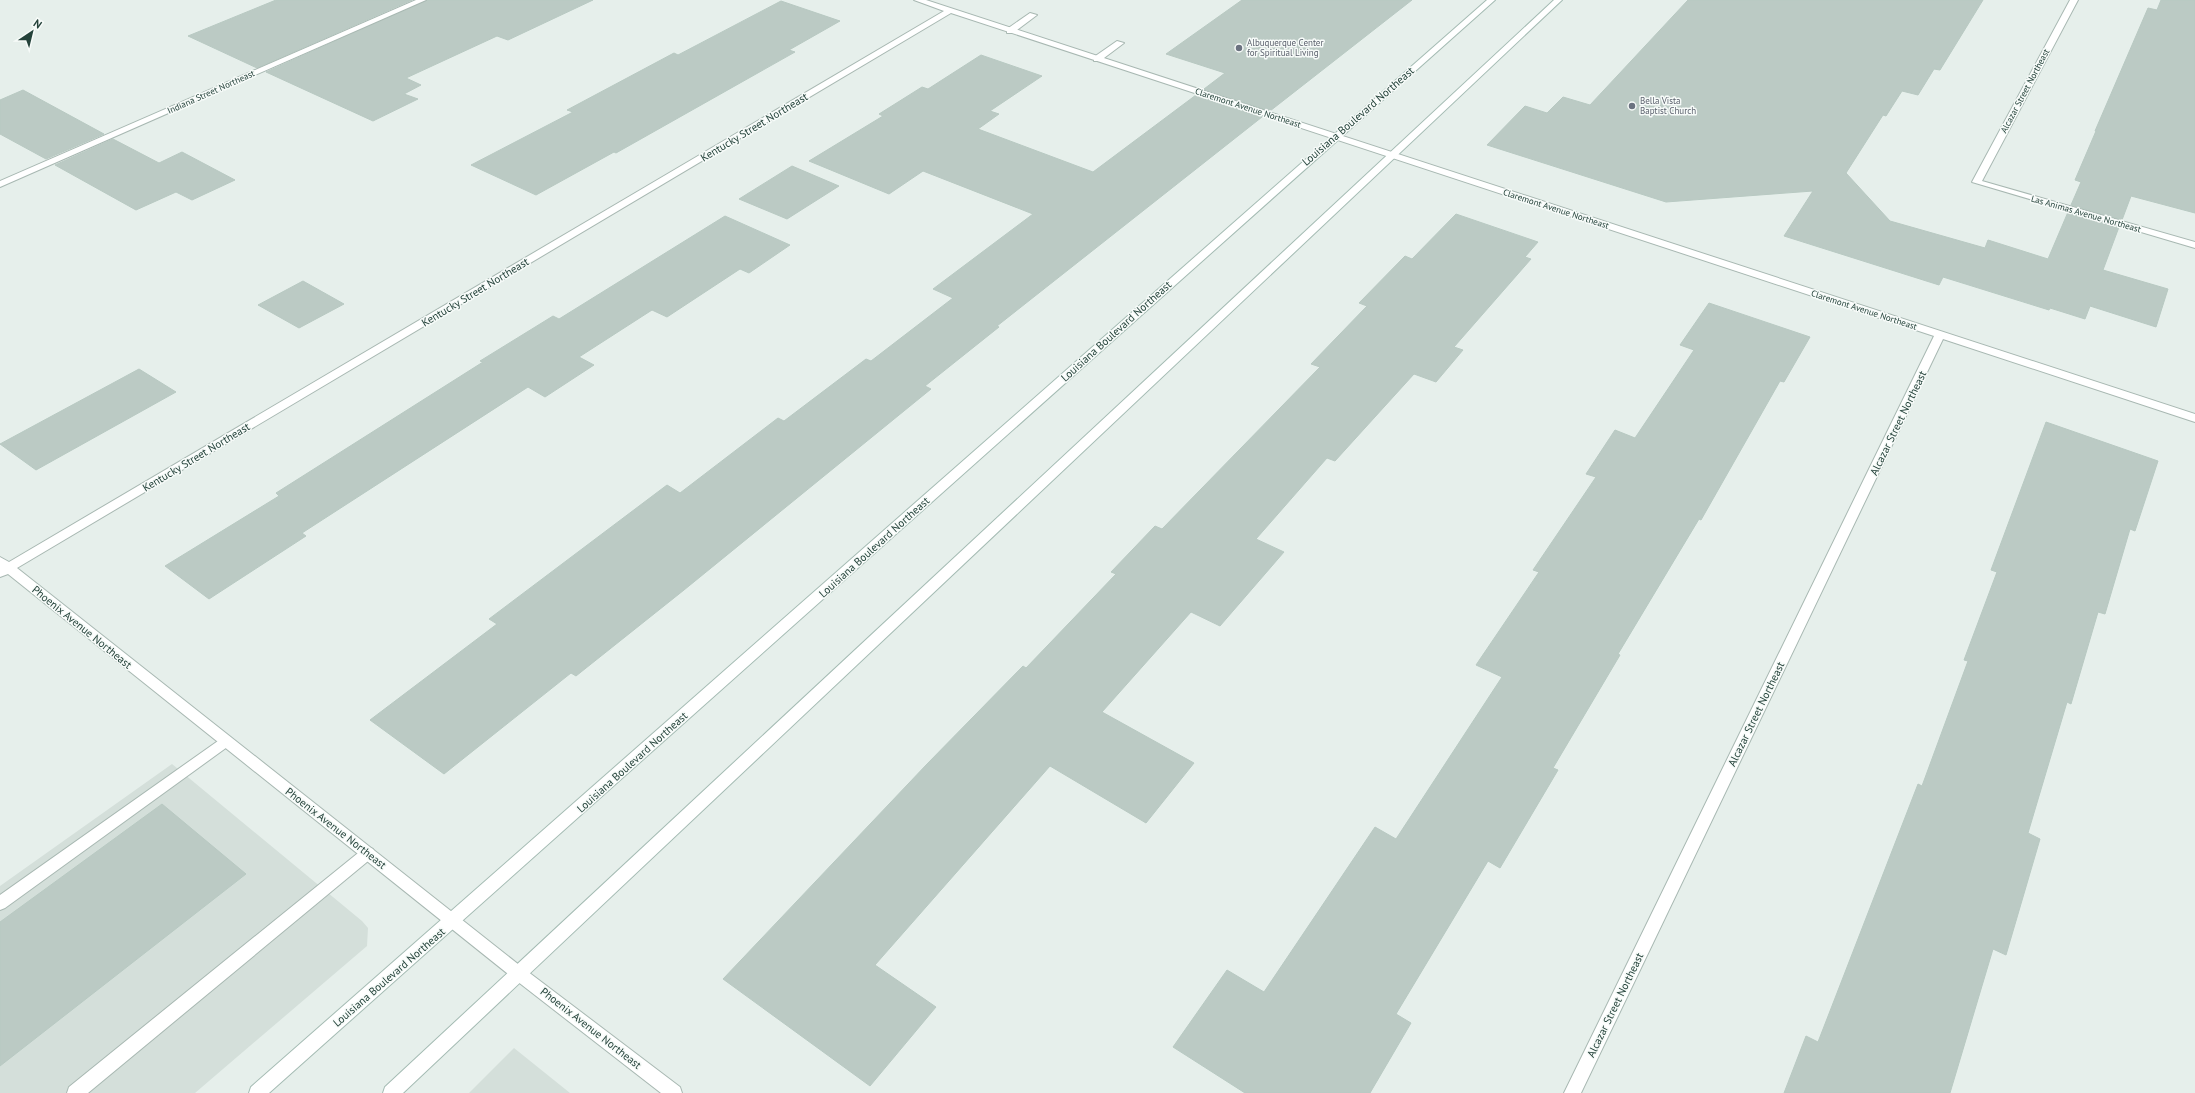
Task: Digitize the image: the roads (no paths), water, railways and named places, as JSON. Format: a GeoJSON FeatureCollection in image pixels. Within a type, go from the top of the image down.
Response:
{"type":"FeatureCollection","features":[{"type":"Feature","properties":{"kind":"street","name":"Indiana Street Northeast"},"geometry":{"type":"LineString","coordinates":[[0,184],[422,0]]}},
{"type":"Feature","properties":{"kind":"street","name":"Claremont Avenue Northeast"},"geometry":{"type":"LineString","coordinates":[[918,0],[2195,418]]}},
{"type":"Feature","properties":{"kind":"street","name":"Louisiana Boulevard Northeast"},"geometry":{"type":"LineString","coordinates":[[256,1093],[454,920],[1335,136],[1491,0]]}},
{"type":"Feature","properties":{"kind":"street"},"geometry":{"type":"LineString","coordinates":[[391,1093],[1558,0]]}},
{"type":"Feature","properties":{"kind":"street","name":"Alcazar Street Northeast"},"geometry":{"type":"LineString","coordinates":[[1977,182],[2074,0]]}},
{"type":"Feature","properties":{"kind":"street","name":"Kentucky Street Northeast"},"geometry":{"type":"LineString","coordinates":[[3,568],[950,10]]}},
{"type":"Feature","properties":{"kind":"street"},"geometry":{"type":"LineString","coordinates":[[1010,30],[1034,15]]}},
{"type":"Feature","properties":{"kind":"street"},"geometry":{"type":"LineString","coordinates":[[1097,59],[1120,43]]}},
{"type":"Feature","properties":{"kind":"street","name":"Las Animas Avenue Northeast"},"geometry":{"type":"LineString","coordinates":[[1977,182],[2195,245]]}},
{"type":"Feature","properties":{"kind":"street","name":"Alcazar Street Northeast"},"geometry":{"type":"LineString","coordinates":[[1572,1093],[1940,335]]}},
{"type":"Feature","properties":{"kind":"street","name":"Phoenix Avenue Northeast"},"geometry":{"type":"LineString","coordinates":[[3,568],[454,920],[518,973],[674,1093]]}},
{"type":"Feature","properties":{"kind":"street"},"geometry":{"type":"LineString","coordinates":[[0,903],[225,741]]}},
{"type":"Feature","properties":{"kind":"street"},"geometry":{"type":"LineString","coordinates":[[75,1093],[368,853]]}},
{"type":"Feature","properties":{"kind":"place","name":"Albuquerque Center for Spiritual Living"},"geometry":{"type":"Point","coordinates":[1239,48]}},
{"type":"Feature","properties":{"kind":"place","name":"Bella Vista Baptist Church"},"geometry":{"type":"Point","coordinates":[1632,106]}}]}
